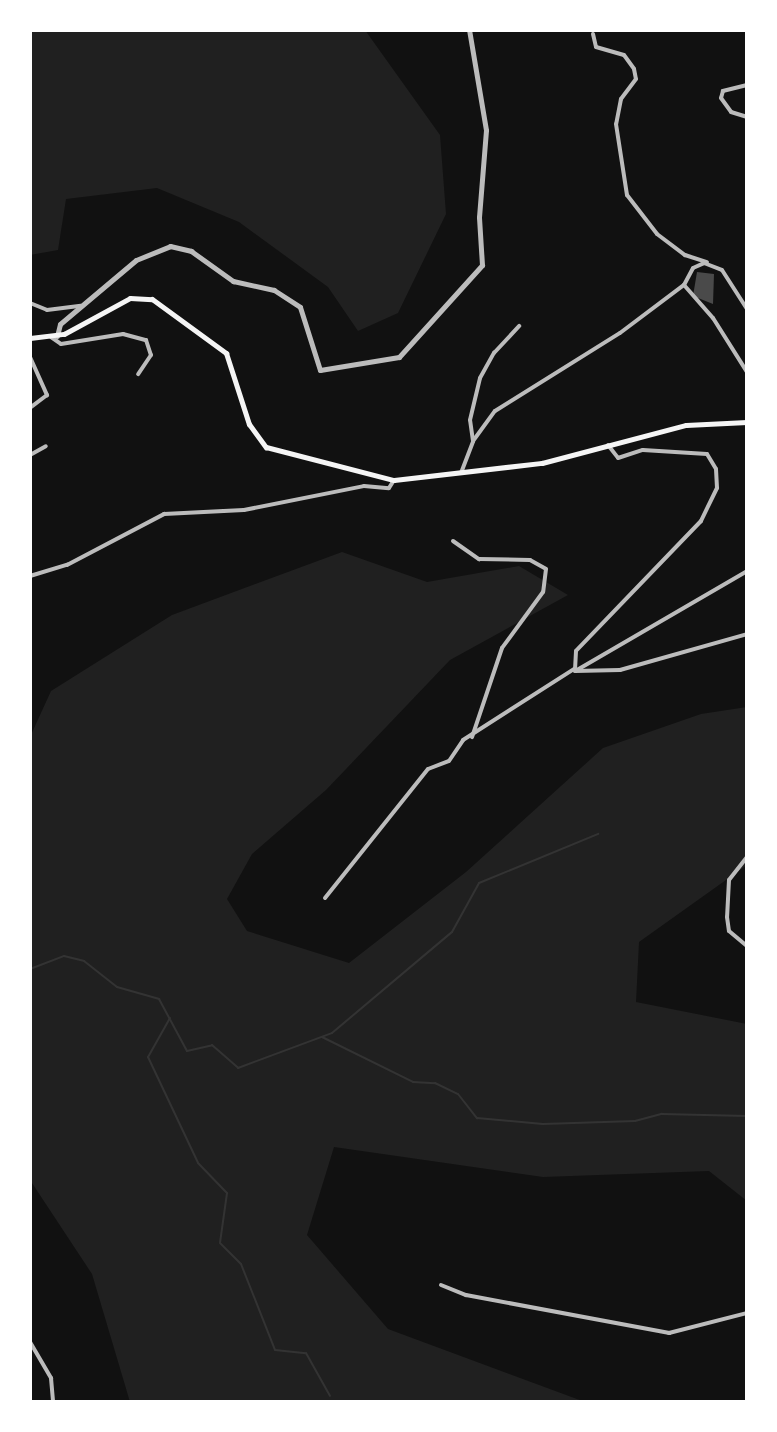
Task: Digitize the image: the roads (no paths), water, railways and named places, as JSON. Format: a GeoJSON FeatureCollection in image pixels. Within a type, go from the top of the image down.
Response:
{"type":"FeatureCollection","features":[{"type":"Feature","properties":{"kind":"main road"},"geometry":{"type":"LineString","coordinates":[[30,338],[54,337],[122,301],[152,299],[226,353],[249,424],[266,447],[394,480],[460,475],[542,463],[686,425],[747,422]]}},
{"type":"Feature","properties":{"kind":"street"},"geometry":{"type":"LineString","coordinates":[[138,374],[151,355],[146,340],[123,334],[61,344],[54,337],[58,327],[147,253],[181,247],[222,276],[274,290],[300,307],[320,370],[382,364],[399,357],[482,265],[479,217],[486,130],[469,30]]}},
{"type":"Feature","properties":{"kind":"street"},"geometry":{"type":"LineString","coordinates":[[593,34],[596,47],[624,55],[634,69],[636,79],[621,99],[616,124],[627,195],[657,234],[685,255],[712,265],[729,277],[747,309]]}},
{"type":"Feature","properties":{"kind":"street"},"geometry":{"type":"LineString","coordinates":[[747,85],[723,91],[721,98],[731,112],[747,117]]}},
{"type":"Feature","properties":{"kind":"street"},"geometry":{"type":"LineString","coordinates":[[460,475],[473,441],[506,402],[583,359],[684,285],[693,268],[712,265]]}},
{"type":"Feature","properties":{"kind":"street"},"geometry":{"type":"LineString","coordinates":[[684,285],[713,318],[747,372]]}},
{"type":"Feature","properties":{"kind":"street"},"geometry":{"type":"LineString","coordinates":[[30,303],[47,310],[73,303],[83,307]]}},
{"type":"Feature","properties":{"kind":"street"},"geometry":{"type":"LineString","coordinates":[[473,441],[470,420],[480,378],[494,353],[519,326]]}},
{"type":"Feature","properties":{"kind":"street"},"geometry":{"type":"LineString","coordinates":[[30,357],[47,395],[30,408]]}},
{"type":"Feature","properties":{"kind":"street"},"geometry":{"type":"LineString","coordinates":[[575,670],[576,651],[701,521],[717,488],[716,469],[707,454],[643,450],[618,458],[608,445]]}},
{"type":"Feature","properties":{"kind":"street"},"geometry":{"type":"LineString","coordinates":[[30,455],[46,446]]}},
{"type":"Feature","properties":{"kind":"street"},"geometry":{"type":"LineString","coordinates":[[30,576],[67,565],[164,514],[244,510],[364,486],[387,488],[394,480]]}},
{"type":"Feature","properties":{"kind":"street"},"geometry":{"type":"LineString","coordinates":[[453,541],[479,559],[530,560],[546,569],[543,592],[502,648],[472,737]]}},
{"type":"Feature","properties":{"kind":"street"},"geometry":{"type":"LineString","coordinates":[[325,898],[403,795],[472,737],[575,670],[747,571]]}},
{"type":"Feature","properties":{"kind":"street"},"geometry":{"type":"LineString","coordinates":[[575,670],[620,670],[747,634]]}},
{"type":"Feature","properties":{"kind":"street"},"geometry":{"type":"LineString","coordinates":[[747,857],[729,880],[727,917],[729,931],[747,946]]}},
{"type":"Feature","properties":{"kind":"street"},"geometry":{"type":"LineString","coordinates":[[441,1285],[466,1295],[669,1333],[747,1313]]}},
{"type":"Feature","properties":{"kind":"street"},"geometry":{"type":"LineString","coordinates":[[30,1342],[51,1378],[53,1402]]}},
{"type":"Feature","properties":{"kind":"waterway"},"geometry":{"type":"LineString","coordinates":[[30,969],[64,956],[84,961],[117,987],[159,999],[187,1051],[212,1045],[238,1068],[332,1033],[452,932],[479,883],[598,834]]}},
{"type":"Feature","properties":{"kind":"waterway"},"geometry":{"type":"LineString","coordinates":[[170,1018],[148,1057],[198,1163],[227,1193],[220,1243],[241,1264],[275,1350],[306,1353],[330,1396]]}},
{"type":"Feature","properties":{"kind":"waterway"},"geometry":{"type":"LineString","coordinates":[[322,1037],[413,1082],[435,1083],[458,1094],[477,1118],[543,1124],[635,1121],[662,1114],[747,1116]]}}]}
